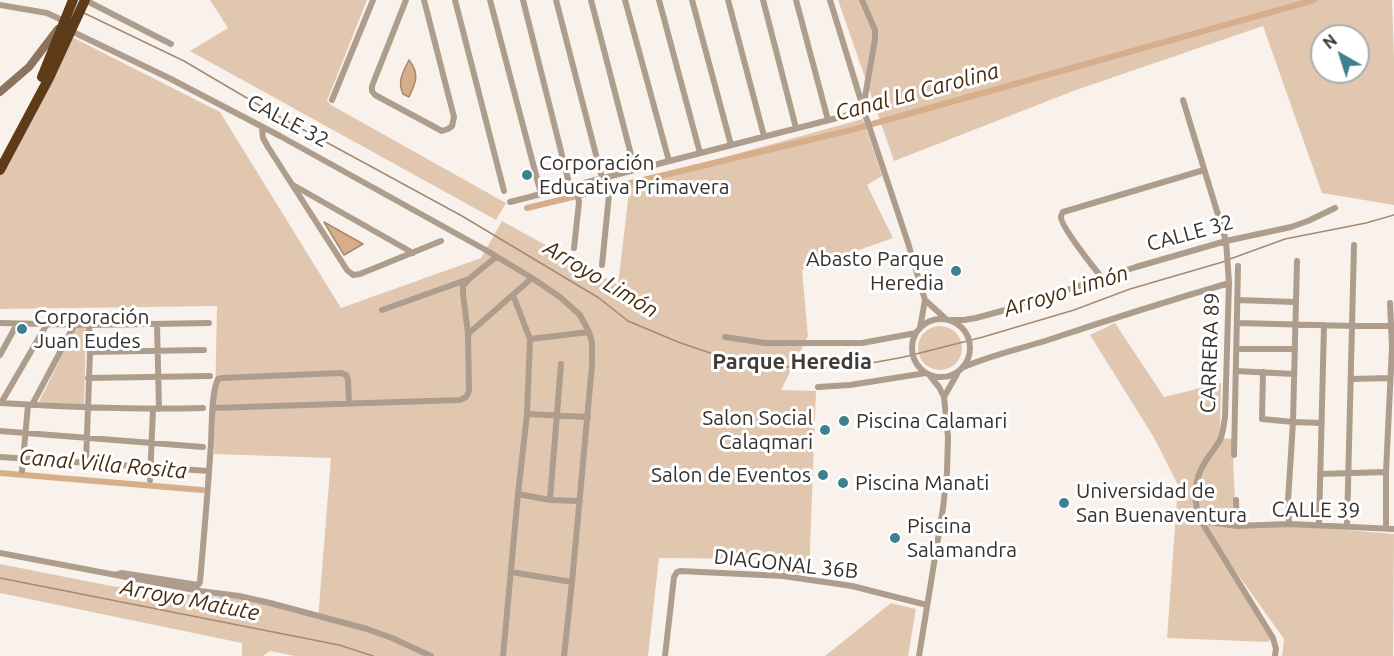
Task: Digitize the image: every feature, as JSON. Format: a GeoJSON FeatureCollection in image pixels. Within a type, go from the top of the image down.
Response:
{"type":"FeatureCollection","features":[{"type":"Feature","properties":{"kind":"highway"},"geometry":{"type":"LineString","coordinates":[[0,170],[49,78],[69,22],[73,0]]}},
{"type":"Feature","properties":{"kind":"highway"},"geometry":{"type":"LineString","coordinates":[[0,155],[69,22],[85,0]]}},
{"type":"Feature","properties":{"kind":"street"},"geometry":{"type":"LineString","coordinates":[[85,0],[171,44]]}},
{"type":"Feature","properties":{"kind":"street"},"geometry":{"type":"LineString","coordinates":[[332,100],[373,0]]}},
{"type":"Feature","properties":{"kind":"street"},"geometry":{"type":"LineString","coordinates":[[406,0],[372,91],[407,113],[444,131],[452,126],[454,117],[424,0]]}},
{"type":"Feature","properties":{"kind":"street"},"geometry":{"type":"LineString","coordinates":[[454,0],[504,191]]}},
{"type":"Feature","properties":{"kind":"street"},"geometry":{"type":"LineString","coordinates":[[490,0],[541,194]]}},
{"type":"Feature","properties":{"kind":"street"},"geometry":{"type":"LineString","coordinates":[[523,0],[573,186],[578,193],[574,248]]}},
{"type":"Feature","properties":{"kind":"street"},"geometry":{"type":"LineString","coordinates":[[556,0],[604,178],[608,185],[602,265]]}},
{"type":"Feature","properties":{"kind":"street"},"geometry":{"type":"LineString","coordinates":[[591,0],[635,170]]}},
{"type":"Feature","properties":{"kind":"street"},"geometry":{"type":"LineString","coordinates":[[625,0],[669,161]]}},
{"type":"Feature","properties":{"kind":"street"},"geometry":{"type":"LineString","coordinates":[[658,0],[700,153]]}},
{"type":"Feature","properties":{"kind":"street"},"geometry":{"type":"LineString","coordinates":[[692,0],[731,145]]}},
{"type":"Feature","properties":{"kind":"street"},"geometry":{"type":"LineString","coordinates":[[728,0],[764,136]]}},
{"type":"Feature","properties":{"kind":"street"},"geometry":{"type":"LineString","coordinates":[[764,0],[796,128]]}},
{"type":"Feature","properties":{"kind":"street"},"geometry":{"type":"LineString","coordinates":[[796,0],[828,120]]}},
{"type":"Feature","properties":{"kind":"street"},"geometry":{"type":"LineString","coordinates":[[830,0],[925,300],[912,354],[918,367],[928,374],[944,397],[948,437],[947,472],[918,656]]}},
{"type":"Feature","properties":{"kind":"street"},"geometry":{"type":"LineString","coordinates":[[862,0],[875,30],[865,97],[865,114]]}},
{"type":"Feature","properties":{"kind":"street","name":"CALLE 32"},"geometry":{"type":"LineString","coordinates":[[0,5],[47,13],[69,22],[484,249],[560,297],[580,315],[589,332]]}},
{"type":"Feature","properties":{"kind":"street"},"geometry":{"type":"LineString","coordinates":[[0,92],[29,67],[69,22]]}},
{"type":"Feature","properties":{"kind":"street"},"geometry":{"type":"LineString","coordinates":[[29,67],[39,68],[42,76]]}},
{"type":"Feature","properties":{"kind":"street","name":"CARRERA 89"},"geometry":{"type":"LineString","coordinates":[[1183,100],[1226,243],[1229,279],[1225,417],[1220,438],[1197,478],[1195,502],[1201,521],[1274,638],[1275,656]]}},
{"type":"Feature","properties":{"kind":"street"},"geometry":{"type":"LineString","coordinates":[[510,202],[828,120],[865,114]]}},
{"type":"Feature","properties":{"kind":"street"},"geometry":{"type":"LineString","coordinates":[[262,127],[268,147],[347,270],[353,275],[441,241]]}},
{"type":"Feature","properties":{"kind":"street"},"geometry":{"type":"LineString","coordinates":[[1101,278],[1069,233],[1061,217],[1063,212],[1204,170]]}},
{"type":"Feature","properties":{"kind":"street"},"geometry":{"type":"LineString","coordinates":[[292,184],[412,253]]}},
{"type":"Feature","properties":{"kind":"street","name":"CALLE 32"},"geometry":{"type":"LineString","coordinates":[[948,320],[976,318],[1016,307],[1101,278],[1291,227],[1335,208]]}},
{"type":"Feature","properties":{"kind":"street"},"geometry":{"type":"LineString","coordinates":[[1347,526],[1354,245]]}},
{"type":"Feature","properties":{"kind":"street"},"geometry":{"type":"LineString","coordinates":[[213,408],[460,400],[466,397],[469,391],[468,334],[464,286],[469,279],[496,257]]}},
{"type":"Feature","properties":{"kind":"street"},"geometry":{"type":"LineString","coordinates":[[1289,524],[1297,261]]}},
{"type":"Feature","properties":{"kind":"street"},"geometry":{"type":"LineString","coordinates":[[1234,455],[1238,266]]}},
{"type":"Feature","properties":{"kind":"street"},"geometry":{"type":"LineString","coordinates":[[468,334],[532,278]]}},
{"type":"Feature","properties":{"kind":"street"},"geometry":{"type":"LineString","coordinates":[[382,310],[469,279]]}},
{"type":"Feature","properties":{"kind":"street"},"geometry":{"type":"LineString","coordinates":[[818,387],[928,374],[945,378],[977,361],[1229,279]]}},
{"type":"Feature","properties":{"kind":"street"},"geometry":{"type":"LineString","coordinates":[[503,656],[527,414],[530,339],[513,295]]}},
{"type":"Feature","properties":{"kind":"street"},"geometry":{"type":"LineString","coordinates":[[925,300],[948,320]]}},
{"type":"Feature","properties":{"kind":"street"},"geometry":{"type":"LineString","coordinates":[[1237,300],[1295,302]]}},
{"type":"Feature","properties":{"kind":"street"},"geometry":{"type":"LineString","coordinates":[[1386,528],[1386,472],[1391,436],[1390,378],[1393,347],[1390,303]]}},
{"type":"Feature","properties":{"kind":"street"},"geometry":{"type":"LineString","coordinates":[[725,336],[765,343],[862,343],[918,331],[932,320],[948,320],[957,323],[967,333],[971,351],[969,359],[944,397]]}},
{"type":"Feature","properties":{"kind":"street"},"geometry":{"type":"LineString","coordinates":[[0,323],[89,325],[210,323]]}},
{"type":"Feature","properties":{"kind":"street"},"geometry":{"type":"LineString","coordinates":[[1237,323],[1390,326]]}},
{"type":"Feature","properties":{"kind":"street"},"geometry":{"type":"LineString","coordinates":[[0,355],[17,324]]}},
{"type":"Feature","properties":{"kind":"street"},"geometry":{"type":"LineString","coordinates":[[46,324],[1,403],[87,408],[203,408]]}},
{"type":"Feature","properties":{"kind":"street"},"geometry":{"type":"LineString","coordinates":[[22,471],[30,405],[75,324]]}},
{"type":"Feature","properties":{"kind":"street"},"geometry":{"type":"LineString","coordinates":[[150,480],[158,376],[157,324]]}},
{"type":"Feature","properties":{"kind":"street"},"geometry":{"type":"LineString","coordinates":[[86,463],[89,325]]}},
{"type":"Feature","properties":{"kind":"street"},"geometry":{"type":"LineString","coordinates":[[1319,525],[1324,325]]}},
{"type":"Feature","properties":{"kind":"street"},"geometry":{"type":"LineString","coordinates":[[530,339],[589,332],[592,342],[588,417],[564,656]]}},
{"type":"Feature","properties":{"kind":"street"},"geometry":{"type":"LineString","coordinates":[[1236,349],[1295,350]]}},
{"type":"Feature","properties":{"kind":"street"},"geometry":{"type":"LineString","coordinates":[[90,352],[204,350]]}},
{"type":"Feature","properties":{"kind":"street"},"geometry":{"type":"LineString","coordinates":[[550,500],[561,364]]}},
{"type":"Feature","properties":{"kind":"street"},"geometry":{"type":"LineString","coordinates":[[1236,371],[1294,374]]}},
{"type":"Feature","properties":{"kind":"street"},"geometry":{"type":"LineString","coordinates":[[1263,372],[1262,419],[1322,423]]}},
{"type":"Feature","properties":{"kind":"street"},"geometry":{"type":"LineString","coordinates":[[115,575],[122,573],[198,585],[200,582],[213,408],[218,379],[341,373],[348,379],[349,403]]}},
{"type":"Feature","properties":{"kind":"street"},"geometry":{"type":"LineString","coordinates":[[88,378],[210,376]]}},
{"type":"Feature","properties":{"kind":"street"},"geometry":{"type":"LineString","coordinates":[[1351,380],[1390,378]]}},
{"type":"Feature","properties":{"kind":"street"},"geometry":{"type":"LineString","coordinates":[[527,414],[588,417]]}},
{"type":"Feature","properties":{"kind":"street"},"geometry":{"type":"LineString","coordinates":[[0,432],[203,447]]}},
{"type":"Feature","properties":{"kind":"street"},"geometry":{"type":"LineString","coordinates":[[0,457],[209,471]]}},
{"type":"Feature","properties":{"kind":"street"},"geometry":{"type":"LineString","coordinates":[[1320,474],[1386,472]]}},
{"type":"Feature","properties":{"kind":"street"},"geometry":{"type":"LineString","coordinates":[[518,494],[550,500],[580,501]]}},
{"type":"Feature","properties":{"kind":"street"},"geometry":{"type":"LineString","coordinates":[[1236,500],[1237,526]]}},
{"type":"Feature","properties":{"kind":"street","name":"CALLE 39"},"geometry":{"type":"LineString","coordinates":[[1201,521],[1237,526],[1289,524],[1394,528]]}},
{"type":"Feature","properties":{"kind":"street"},"geometry":{"type":"LineString","coordinates":[[0,553],[270,603],[367,629],[431,656]]}},
{"type":"Feature","properties":{"kind":"street"},"geometry":{"type":"LineString","coordinates":[[511,572],[572,582]]}},
{"type":"Feature","properties":{"kind":"street","name":"DIAGONAL 36B"},"geometry":{"type":"LineString","coordinates":[[665,656],[676,572],[783,576],[852,586],[927,605]]}},
{"type":"Feature","properties":{"kind":"shaded area"},"geometry":{"type":"Polygon","coordinates":[[[210,0],[367,0],[327,101],[506,203],[496,220],[190,51],[228,28],[210,0]]]}},
{"type":"Feature","properties":{"kind":"shaded area"},"geometry":{"type":"Polygon","coordinates":[[[838,0],[1392,0],[1394,205],[1322,193],[1263,26],[1076,90],[894,161],[838,0]]]}},
{"type":"Feature","properties":{"kind":"shaded area"},"geometry":{"type":"Polygon","coordinates":[[[72,37],[220,112],[341,308],[481,258],[502,221],[618,285],[630,183],[863,119],[882,176],[867,185],[893,238],[802,270],[808,336],[781,390],[816,391],[809,574],[773,572],[773,559],[659,558],[648,656],[295,656],[270,651],[263,656],[242,656],[242,643],[0,593],[0,564],[111,586],[254,599],[318,619],[331,458],[214,454],[217,306],[0,309],[0,174],[72,37]]]}},
{"type":"Feature","properties":{"kind":"shaded area"},"geometry":{"type":"Polygon","coordinates":[[[409,60],[415,70],[416,78],[409,97],[403,94],[401,85],[409,60]]]}},
{"type":"Feature","properties":{"kind":"shaded area"},"geometry":{"type":"Polygon","coordinates":[[[324,222],[363,244],[344,255],[324,222]]]}},
{"type":"Feature","properties":{"kind":"shaded area"},"geometry":{"type":"Polygon","coordinates":[[[1115,323],[1164,397],[1221,383],[1220,438],[1232,439],[1236,521],[1394,534],[1393,656],[1282,656],[1284,639],[1214,541],[1273,638],[1268,642],[1167,638],[1178,485],[1153,436],[1090,335],[1115,323]]]}},
{"type":"Feature","properties":{"kind":"shaded area"},"geometry":{"type":"Polygon","coordinates":[[[940,326],[956,332],[962,348],[956,364],[940,370],[924,364],[918,348],[924,332],[940,326]]]}},
{"type":"Feature","properties":{"kind":"shaded area"},"geometry":{"type":"Polygon","coordinates":[[[76,327],[86,327],[84,405],[39,402],[76,327]]]}},
{"type":"Feature","properties":{"kind":"shaded area"},"geometry":{"type":"Polygon","coordinates":[[[891,603],[916,609],[908,656],[825,656],[891,603]]]}},
{"type":"Feature","properties":{"kind":"waterway","name":"Canal La Carolina"},"geometry":{"type":"LineString","coordinates":[[527,208],[851,130],[1314,0]]}},
{"type":"Feature","properties":{"kind":"waterway","name":"Arroyo Limón"},"geometry":{"type":"LineString","coordinates":[[84,13],[184,61],[269,111],[462,216],[599,298],[628,321],[719,356],[760,365],[816,369],[904,357],[1074,310],[1130,289],[1226,261]]}},
{"type":"Feature","properties":{"kind":"waterway","name":"Arroyo Limón"},"geometry":{"type":"LineString","coordinates":[[1230,259],[1285,239],[1394,215]]}},
{"type":"Feature","properties":{"kind":"waterway","name":"Canal Villa Rosita"},"geometry":{"type":"LineString","coordinates":[[0,473],[202,490]]}},
{"type":"Feature","properties":{"kind":"waterway","name":"Arroyo Matute"},"geometry":{"type":"LineString","coordinates":[[0,578],[339,645],[373,656]]}},
{"type":"Feature","properties":{"kind":"place","name":"Corporación Educativa Primavera"},"geometry":{"type":"Point","coordinates":[527,175]}},
{"type":"Feature","properties":{"kind":"place","name":"Abasto Parque Heredia"},"geometry":{"type":"Point","coordinates":[956,271]}},
{"type":"Feature","properties":{"kind":"place","name":"Corporación Juan Eudes"},"geometry":{"type":"Point","coordinates":[22,329]}},
{"type":"Feature","properties":{"kind":"place","name":"Piscina Calamari"},"geometry":{"type":"Point","coordinates":[844,421]}},
{"type":"Feature","properties":{"kind":"place","name":"Salon Social Calaqmari"},"geometry":{"type":"Point","coordinates":[825,430]}},
{"type":"Feature","properties":{"kind":"place","name":"Salon de Eventos"},"geometry":{"type":"Point","coordinates":[823,475]}},
{"type":"Feature","properties":{"kind":"place","name":"Piscina Manati"},"geometry":{"type":"Point","coordinates":[843,483]}},
{"type":"Feature","properties":{"kind":"place","name":"Universidad de San Buenaventura"},"geometry":{"type":"Point","coordinates":[1064,503]}},
{"type":"Feature","properties":{"kind":"place","name":"Piscina Salamandra"},"geometry":{"type":"Point","coordinates":[895,538]}},
{"type":"Feature","properties":{"kind":"district","name":"Parque Heredia"},"geometry":{"type":"Point","coordinates":[792,362]}}]}
